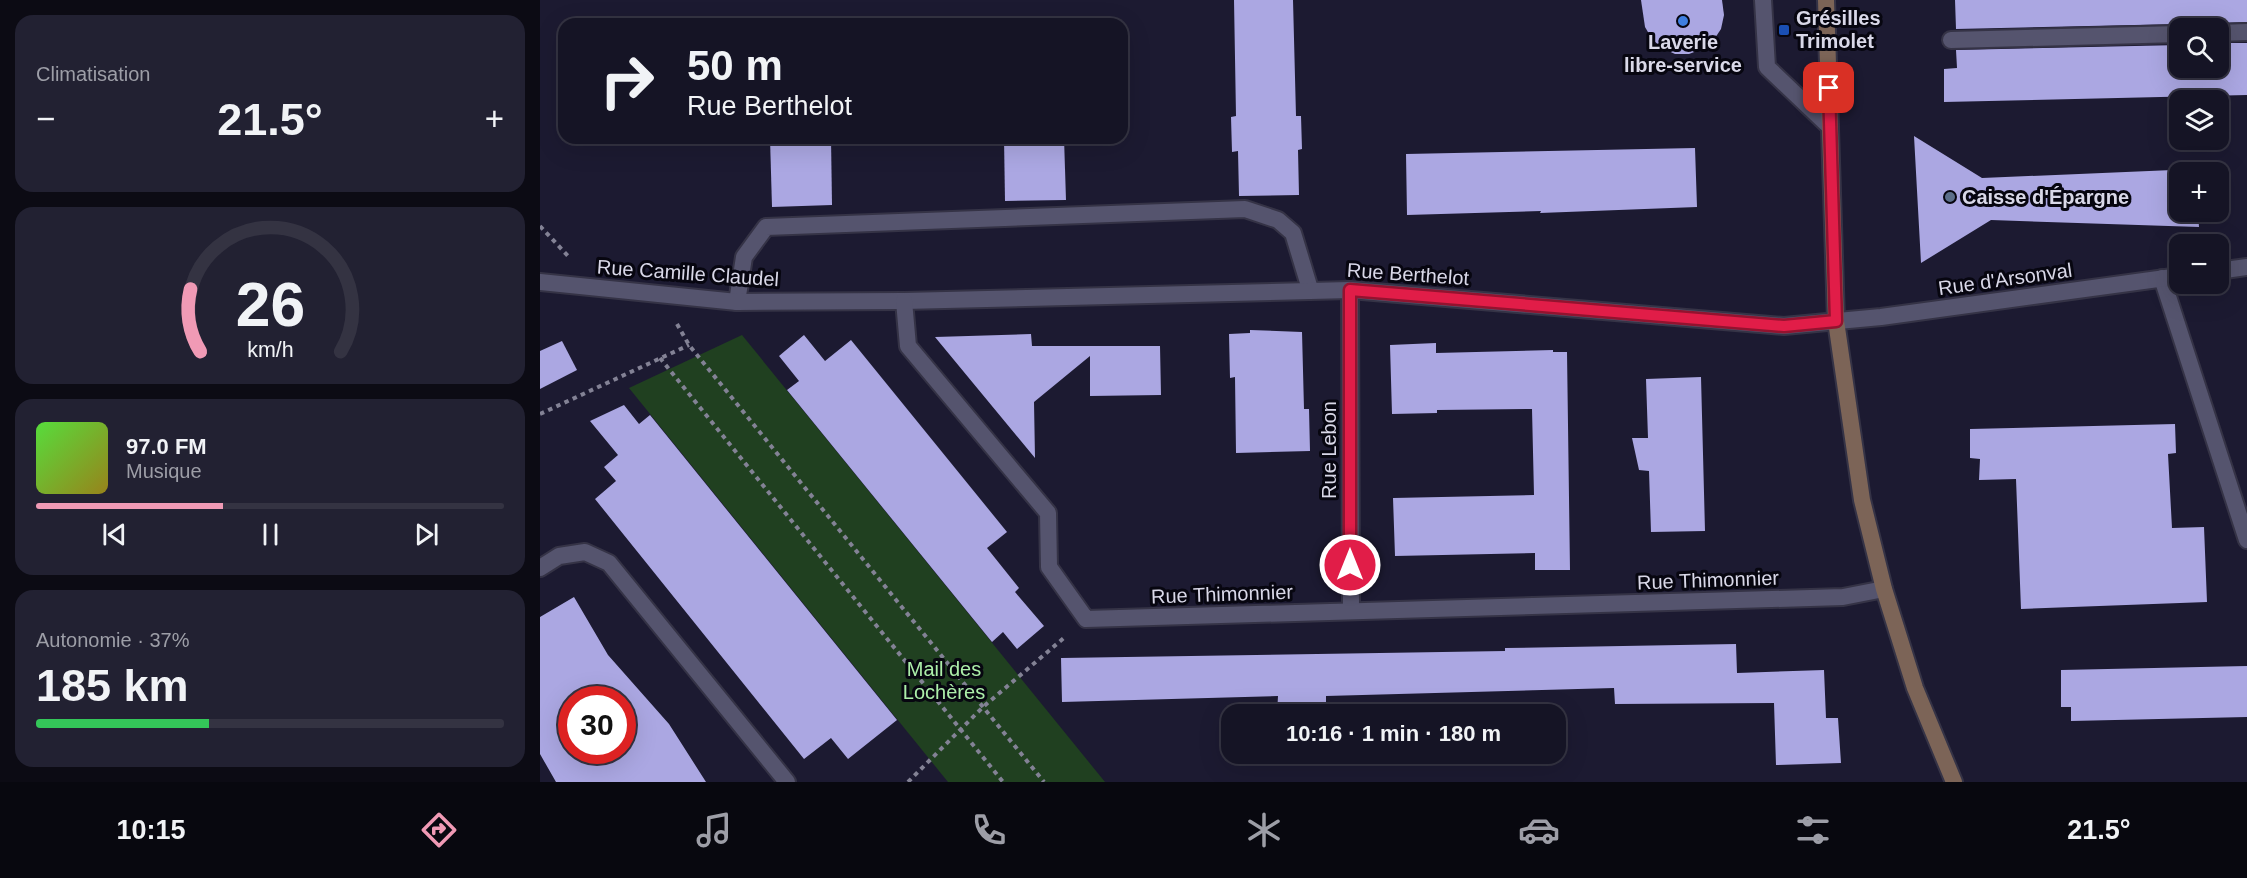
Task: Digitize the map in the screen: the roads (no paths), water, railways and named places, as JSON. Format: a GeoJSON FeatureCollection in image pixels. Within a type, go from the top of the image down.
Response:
{"type":"FeatureCollection","features":[{"type":"Feature","properties":{"kind":"main road"},"geometry":{"type":"LineString","coordinates":[[1826,0],[1836,321],[1862,500],[1884,589],[1915,688],[1954,782]]}},
{"type":"Feature","properties":{"kind":"street"},"geometry":{"type":"LineString","coordinates":[[1763,0],[1767,67],[1830,127]]}},
{"type":"Feature","properties":{"kind":"street"},"geometry":{"type":"LineString","coordinates":[[2229,33],[2247,32]]}},
{"type":"Feature","properties":{"kind":"street"},"geometry":{"type":"LineString","coordinates":[[1951,40],[2169,34]]}},
{"type":"Feature","properties":{"kind":"street"},"geometry":{"type":"LineString","coordinates":[[737,302],[744,256],[766,227],[1245,209],[1278,219],[1293,233],[1310,289]]}},
{"type":"Feature","properties":{"kind":"street"},"geometry":{"type":"LineString","coordinates":[[2229,269],[2247,267]]}},
{"type":"Feature","properties":{"kind":"street","name":"Rue d'Arsonval"},"geometry":{"type":"LineString","coordinates":[[1836,321],[1881,317],[2169,277]]}},
{"type":"Feature","properties":{"kind":"street"},"geometry":{"type":"LineString","coordinates":[[2162,278],[2247,540]]}},
{"type":"Feature","properties":{"kind":"street","name":"Rue Camille Claudel"},"geometry":{"type":"LineString","coordinates":[[540,282],[737,302],[904,301]]}},
{"type":"Feature","properties":{"kind":"street","name":"Rue Berthelot"},"geometry":{"type":"LineString","coordinates":[[904,301],[1310,289],[1350,290],[1784,326],[1836,321]]}},
{"type":"Feature","properties":{"kind":"street","name":"Rue Lebon"},"geometry":{"type":"LineString","coordinates":[[1350,290],[1351,611]]}},
{"type":"Feature","properties":{"kind":"street","name":"Rue Thimonnier"},"geometry":{"type":"LineString","coordinates":[[904,301],[908,346],[1048,513],[1049,567],[1086,619],[1843,597],[1884,589]]}},
{"type":"Feature","properties":{"kind":"street"},"geometry":{"type":"LineString","coordinates":[[540,568],[559,556],[585,552],[609,563],[787,782]]}},
{"type":"Feature","properties":{"kind":"place","name":"Laverie libre-service"},"geometry":{"type":"Point","coordinates":[1683,21]}},
{"type":"Feature","properties":{"kind":"place","name":"Grésilles Trimolet"},"geometry":{"type":"Point","coordinates":[1784,30]}},
{"type":"Feature","properties":{"kind":"place","name":"Caisse d'Épargne"},"geometry":{"type":"Point","coordinates":[1950,197]}},
{"type":"Feature","properties":{"kind":"park label","name":"Mail des Lochères"},"geometry":{"type":"Point","coordinates":[944,680]}}]}
